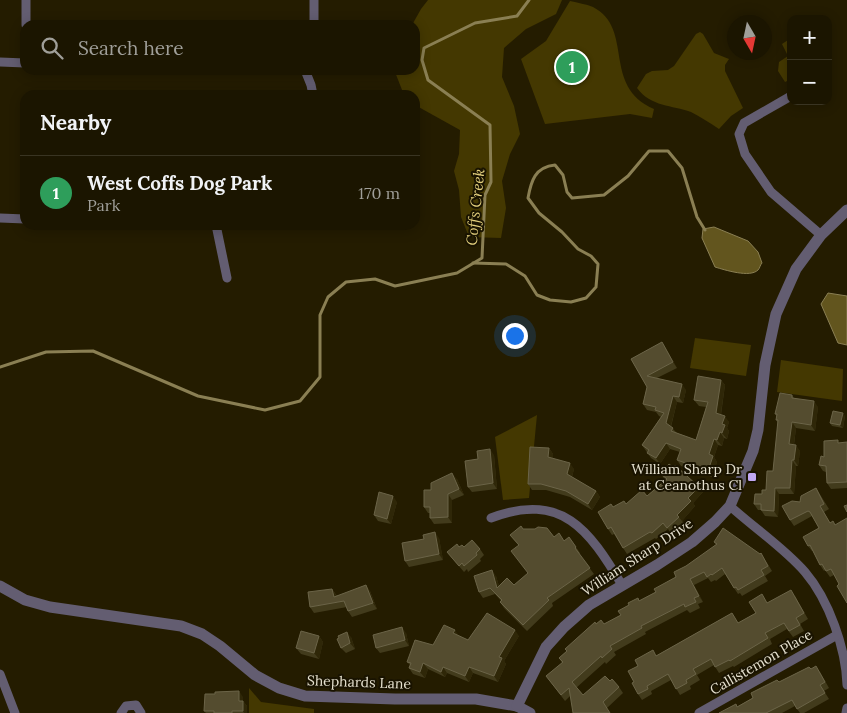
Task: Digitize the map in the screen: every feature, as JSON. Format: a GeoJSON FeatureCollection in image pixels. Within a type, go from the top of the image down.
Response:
{"type":"FeatureCollection","features":[{"type":"Feature","properties":{"kind":"street"},"geometry":{"type":"LineString","coordinates":[[26,0],[26,20]]}},
{"type":"Feature","properties":{"kind":"street"},"geometry":{"type":"LineString","coordinates":[[314,0],[314,20]]}},
{"type":"Feature","properties":{"kind":"street"},"geometry":{"type":"LineString","coordinates":[[0,62],[20,63]]}},
{"type":"Feature","properties":{"kind":"street"},"geometry":{"type":"LineString","coordinates":[[307,75],[312,90]]}},
{"type":"Feature","properties":{"kind":"street"},"geometry":{"type":"LineString","coordinates":[[787,98],[744,123],[739,134],[745,154],[771,192],[821,236]]}},
{"type":"Feature","properties":{"kind":"street","name":"William Sharp Drive"},"geometry":{"type":"LineString","coordinates":[[517,706],[546,647],[564,627],[589,605],[692,542],[730,506],[753,451],[758,430],[765,364],[776,314],[796,269],[821,236],[847,210]]}},
{"type":"Feature","properties":{"kind":"street"},"geometry":{"type":"LineString","coordinates":[[0,218],[20,218]]}},
{"type":"Feature","properties":{"kind":"street"},"geometry":{"type":"LineString","coordinates":[[217,230],[228,278]]}},
{"type":"Feature","properties":{"kind":"street"},"geometry":{"type":"LineString","coordinates":[[730,506],[805,572],[825,603],[837,635],[846,672],[847,685]]}},
{"type":"Feature","properties":{"kind":"street"},"geometry":{"type":"LineString","coordinates":[[491,518],[509,511],[532,509],[552,512],[569,520],[586,532],[622,585]]}},
{"type":"Feature","properties":{"kind":"street","name":"Shephards Lane"},"geometry":{"type":"LineString","coordinates":[[0,586],[25,600],[50,607],[181,626],[202,634],[220,646],[255,675],[279,688],[305,696],[395,699],[476,698],[517,706],[530,713]]}},
{"type":"Feature","properties":{"kind":"street","name":"Callistemon Place"},"geometry":{"type":"LineString","coordinates":[[699,713],[837,635]]}},
{"type":"Feature","properties":{"kind":"street"},"geometry":{"type":"LineString","coordinates":[[0,674],[15,713]]}},
{"type":"Feature","properties":{"kind":"street"},"geometry":{"type":"LineString","coordinates":[[121,713],[126,706],[136,705],[141,713]]}},
{"type":"Feature","properties":{"kind":"street"},"geometry":{"type":"LineString","coordinates":[[846,713],[847,708]]}},
{"type":"Feature","properties":{"kind":"shaded area"},"geometry":{"type":"Polygon","coordinates":[[[428,0],[562,0],[556,14],[526,29],[504,48],[502,77],[514,106],[520,134],[510,154],[502,181],[506,208],[501,238],[469,237],[461,217],[459,190],[454,171],[459,154],[460,130],[420,108],[420,90],[402,90],[396,75],[420,75],[420,20],[415,20],[428,0]]]}},
{"type":"Feature","properties":{"kind":"shaded area"},"geometry":{"type":"Polygon","coordinates":[[[570,1],[593,7],[606,17],[613,29],[622,72],[628,86],[638,99],[654,109],[652,118],[630,114],[545,124],[521,59],[546,41],[570,1]]]}},
{"type":"Feature","properties":{"kind":"shaded area"},"geometry":{"type":"Polygon","coordinates":[[[700,32],[703,34],[714,53],[728,60],[725,65],[725,71],[743,108],[731,116],[719,129],[691,112],[649,99],[637,88],[646,74],[652,71],[668,70],[674,66],[696,34],[700,32]]]}},
{"type":"Feature","properties":{"kind":"shaded area"},"geometry":{"type":"Polygon","coordinates":[[[787,41],[787,54],[782,44],[787,41]]]}},
{"type":"Feature","properties":{"kind":"shaded area"},"geometry":{"type":"Polygon","coordinates":[[[787,57],[787,81],[785,82],[778,71],[779,62],[787,57]]]}},
{"type":"Feature","properties":{"kind":"shaded area"},"geometry":{"type":"Polygon","coordinates":[[[714,227],[748,241],[758,252],[762,263],[758,270],[744,273],[715,267],[702,238],[703,229],[714,227]]]}},
{"type":"Feature","properties":{"kind":"shaded area"},"geometry":{"type":"Polygon","coordinates":[[[828,293],[847,296],[847,345],[838,343],[821,304],[828,293]]]}},
{"type":"Feature","properties":{"kind":"shaded area"},"geometry":{"type":"Polygon","coordinates":[[[695,338],[751,345],[746,376],[690,368],[695,338]]]}},
{"type":"Feature","properties":{"kind":"shaded area"},"geometry":{"type":"Polygon","coordinates":[[[781,360],[843,369],[842,401],[777,392],[781,360]]]}},
{"type":"Feature","properties":{"kind":"shaded area"},"geometry":{"type":"Polygon","coordinates":[[[537,415],[529,498],[503,500],[495,437],[537,415]]]}},
{"type":"Feature","properties":{"kind":"shaded area"},"geometry":{"type":"Polygon","coordinates":[[[249,688],[261,702],[314,709],[314,713],[249,713],[249,688]]]}},
{"type":"Feature","properties":{"kind":"building"},"geometry":{"type":"Polygon","coordinates":[[[662,342],[673,362],[647,376],[682,384],[679,397],[673,396],[666,423],[673,428],[671,431],[696,440],[708,402],[694,400],[698,376],[721,380],[716,413],[725,416],[722,424],[725,425],[717,440],[714,439],[709,454],[713,456],[708,471],[677,460],[681,449],[666,443],[656,458],[647,453],[649,450],[642,445],[664,413],[655,410],[656,407],[643,404],[647,387],[631,359],[662,342]]]}},
{"type":"Feature","properties":{"kind":"building"},"geometry":{"type":"Polygon","coordinates":[[[780,393],[792,395],[792,398],[814,401],[811,425],[792,422],[789,444],[796,445],[794,460],[792,460],[790,488],[775,488],[774,511],[761,510],[761,504],[754,504],[755,494],[762,494],[762,490],[766,490],[767,471],[773,471],[778,420],[776,420],[777,414],[775,414],[780,393]]]}},
{"type":"Feature","properties":{"kind":"building"},"geometry":{"type":"Polygon","coordinates":[[[833,411],[843,413],[840,425],[830,423],[833,411]]]}},
{"type":"Feature","properties":{"kind":"building"},"geometry":{"type":"Polygon","coordinates":[[[838,440],[838,443],[847,442],[847,482],[827,483],[826,466],[819,465],[821,456],[824,457],[824,441],[838,440]]]}},
{"type":"Feature","properties":{"kind":"building"},"geometry":{"type":"Polygon","coordinates":[[[530,447],[549,448],[548,457],[570,463],[567,474],[596,491],[588,504],[566,491],[541,484],[528,484],[530,447]]]}},
{"type":"Feature","properties":{"kind":"building"},"geometry":{"type":"Polygon","coordinates":[[[490,449],[493,483],[468,487],[465,461],[478,459],[477,451],[490,449]]]}},
{"type":"Feature","properties":{"kind":"building"},"geometry":{"type":"Polygon","coordinates":[[[669,464],[674,468],[675,465],[699,487],[688,498],[691,501],[677,515],[679,517],[667,528],[663,523],[652,533],[650,532],[623,548],[611,527],[608,529],[598,512],[611,504],[613,507],[624,501],[626,504],[642,490],[647,496],[667,479],[661,474],[669,464]]]}},
{"type":"Feature","properties":{"kind":"building"},"geometry":{"type":"Polygon","coordinates":[[[452,473],[459,489],[448,494],[448,517],[430,518],[430,507],[424,507],[424,490],[431,490],[431,483],[452,473]]]}},
{"type":"Feature","properties":{"kind":"building"},"geometry":{"type":"Polygon","coordinates":[[[816,488],[824,504],[820,506],[830,523],[833,521],[835,525],[847,518],[847,603],[837,586],[839,584],[831,569],[826,571],[822,564],[820,565],[810,545],[808,546],[803,537],[819,528],[810,512],[808,511],[790,520],[782,506],[792,501],[800,502],[801,496],[816,488]]]}},
{"type":"Feature","properties":{"kind":"building"},"geometry":{"type":"Polygon","coordinates":[[[379,492],[393,496],[387,519],[374,515],[379,492]]]}},
{"type":"Feature","properties":{"kind":"building"},"geometry":{"type":"Polygon","coordinates":[[[521,526],[523,529],[547,528],[554,537],[559,533],[564,541],[569,537],[590,568],[547,598],[549,600],[523,625],[500,602],[502,600],[490,588],[479,592],[474,576],[492,570],[497,588],[507,578],[514,585],[528,573],[511,551],[519,545],[510,535],[521,526]]]}},
{"type":"Feature","properties":{"kind":"building"},"geometry":{"type":"Polygon","coordinates":[[[723,528],[761,553],[768,566],[761,570],[764,575],[738,590],[736,587],[734,588],[722,568],[707,577],[704,572],[690,579],[699,596],[694,598],[696,602],[685,607],[684,604],[641,626],[642,628],[610,646],[612,649],[602,658],[601,656],[572,682],[583,695],[605,676],[610,681],[612,679],[619,687],[603,702],[610,713],[573,713],[569,688],[561,695],[546,676],[563,662],[559,658],[567,651],[565,649],[595,622],[596,624],[601,620],[604,624],[621,615],[618,611],[629,605],[628,603],[638,598],[639,601],[656,592],[654,589],[676,577],[674,572],[686,566],[717,544],[714,542],[723,528]]]}},
{"type":"Feature","properties":{"kind":"building"},"geometry":{"type":"Polygon","coordinates":[[[435,532],[439,554],[405,561],[402,543],[424,539],[423,535],[435,532]]]}},
{"type":"Feature","properties":{"kind":"building"},"geometry":{"type":"Polygon","coordinates":[[[472,540],[480,549],[476,553],[477,555],[464,566],[462,563],[459,566],[447,552],[457,544],[459,547],[462,545],[464,547],[472,540]]]}},
{"type":"Feature","properties":{"kind":"building"},"geometry":{"type":"Polygon","coordinates":[[[366,585],[373,603],[348,611],[344,601],[310,607],[308,592],[332,589],[334,597],[366,585]]]}},
{"type":"Feature","properties":{"kind":"building"},"geometry":{"type":"Polygon","coordinates":[[[791,590],[804,613],[796,618],[800,625],[789,631],[784,623],[765,633],[768,638],[730,661],[715,667],[711,659],[693,669],[696,674],[686,680],[687,683],[676,689],[668,674],[647,686],[648,689],[638,694],[628,671],[638,666],[635,660],[653,650],[656,656],[732,613],[738,623],[756,613],[749,602],[762,594],[767,603],[791,590]]]}},
{"type":"Feature","properties":{"kind":"building"},"geometry":{"type":"Polygon","coordinates":[[[487,613],[515,630],[499,657],[502,658],[494,676],[469,667],[465,676],[443,667],[441,672],[423,663],[420,672],[409,668],[411,663],[407,662],[415,640],[433,645],[444,625],[455,630],[453,633],[468,640],[487,613]]]}},
{"type":"Feature","properties":{"kind":"building"},"geometry":{"type":"Polygon","coordinates":[[[402,627],[405,640],[376,648],[373,635],[402,627]]]}},
{"type":"Feature","properties":{"kind":"building"},"geometry":{"type":"Polygon","coordinates":[[[301,631],[319,636],[314,653],[296,648],[301,631]]]}},
{"type":"Feature","properties":{"kind":"building"},"geometry":{"type":"Polygon","coordinates":[[[347,632],[350,643],[341,648],[337,639],[339,638],[338,636],[347,632]]]}},
{"type":"Feature","properties":{"kind":"building"},"geometry":{"type":"Polygon","coordinates":[[[816,666],[825,682],[820,685],[825,693],[797,709],[792,700],[766,713],[719,713],[736,704],[737,707],[753,698],[751,693],[777,680],[779,682],[809,667],[811,669],[816,666]]]}},
{"type":"Feature","properties":{"kind":"building"},"geometry":{"type":"Polygon","coordinates":[[[239,691],[239,701],[243,701],[243,711],[214,713],[214,711],[204,711],[205,694],[239,691]]]}},
{"type":"Feature","properties":{"kind":"waterway","name":"Coffs Creek"},"geometry":{"type":"LineString","coordinates":[[0,367],[46,352],[93,351],[198,396],[265,410],[300,401],[320,377],[320,315],[328,297],[346,282],[375,279],[395,286],[457,273],[482,258],[485,195],[491,182],[490,125],[428,80],[422,60],[424,48],[475,23],[517,16],[529,0]]}},
{"type":"Feature","properties":{"kind":"waterway"},"geometry":{"type":"LineString","coordinates":[[473,263],[506,264],[525,276],[537,295],[550,300],[571,302],[586,298],[596,287],[598,264],[591,256],[578,249],[562,232],[539,213],[528,198],[535,176],[548,166],[555,165],[563,175],[567,192],[572,198],[604,195],[628,176],[649,151],[668,151],[682,168],[697,217],[705,230]]}},
{"type":"Feature","properties":{"kind":"place","name":"West Coffs Dog Park"},"geometry":{"type":"Point","coordinates":[572,67]}},
{"type":"Feature","properties":{"kind":"place","name":"William Sharp Dr at Ceanothus Cl"},"geometry":{"type":"Point","coordinates":[752,477]}}]}
